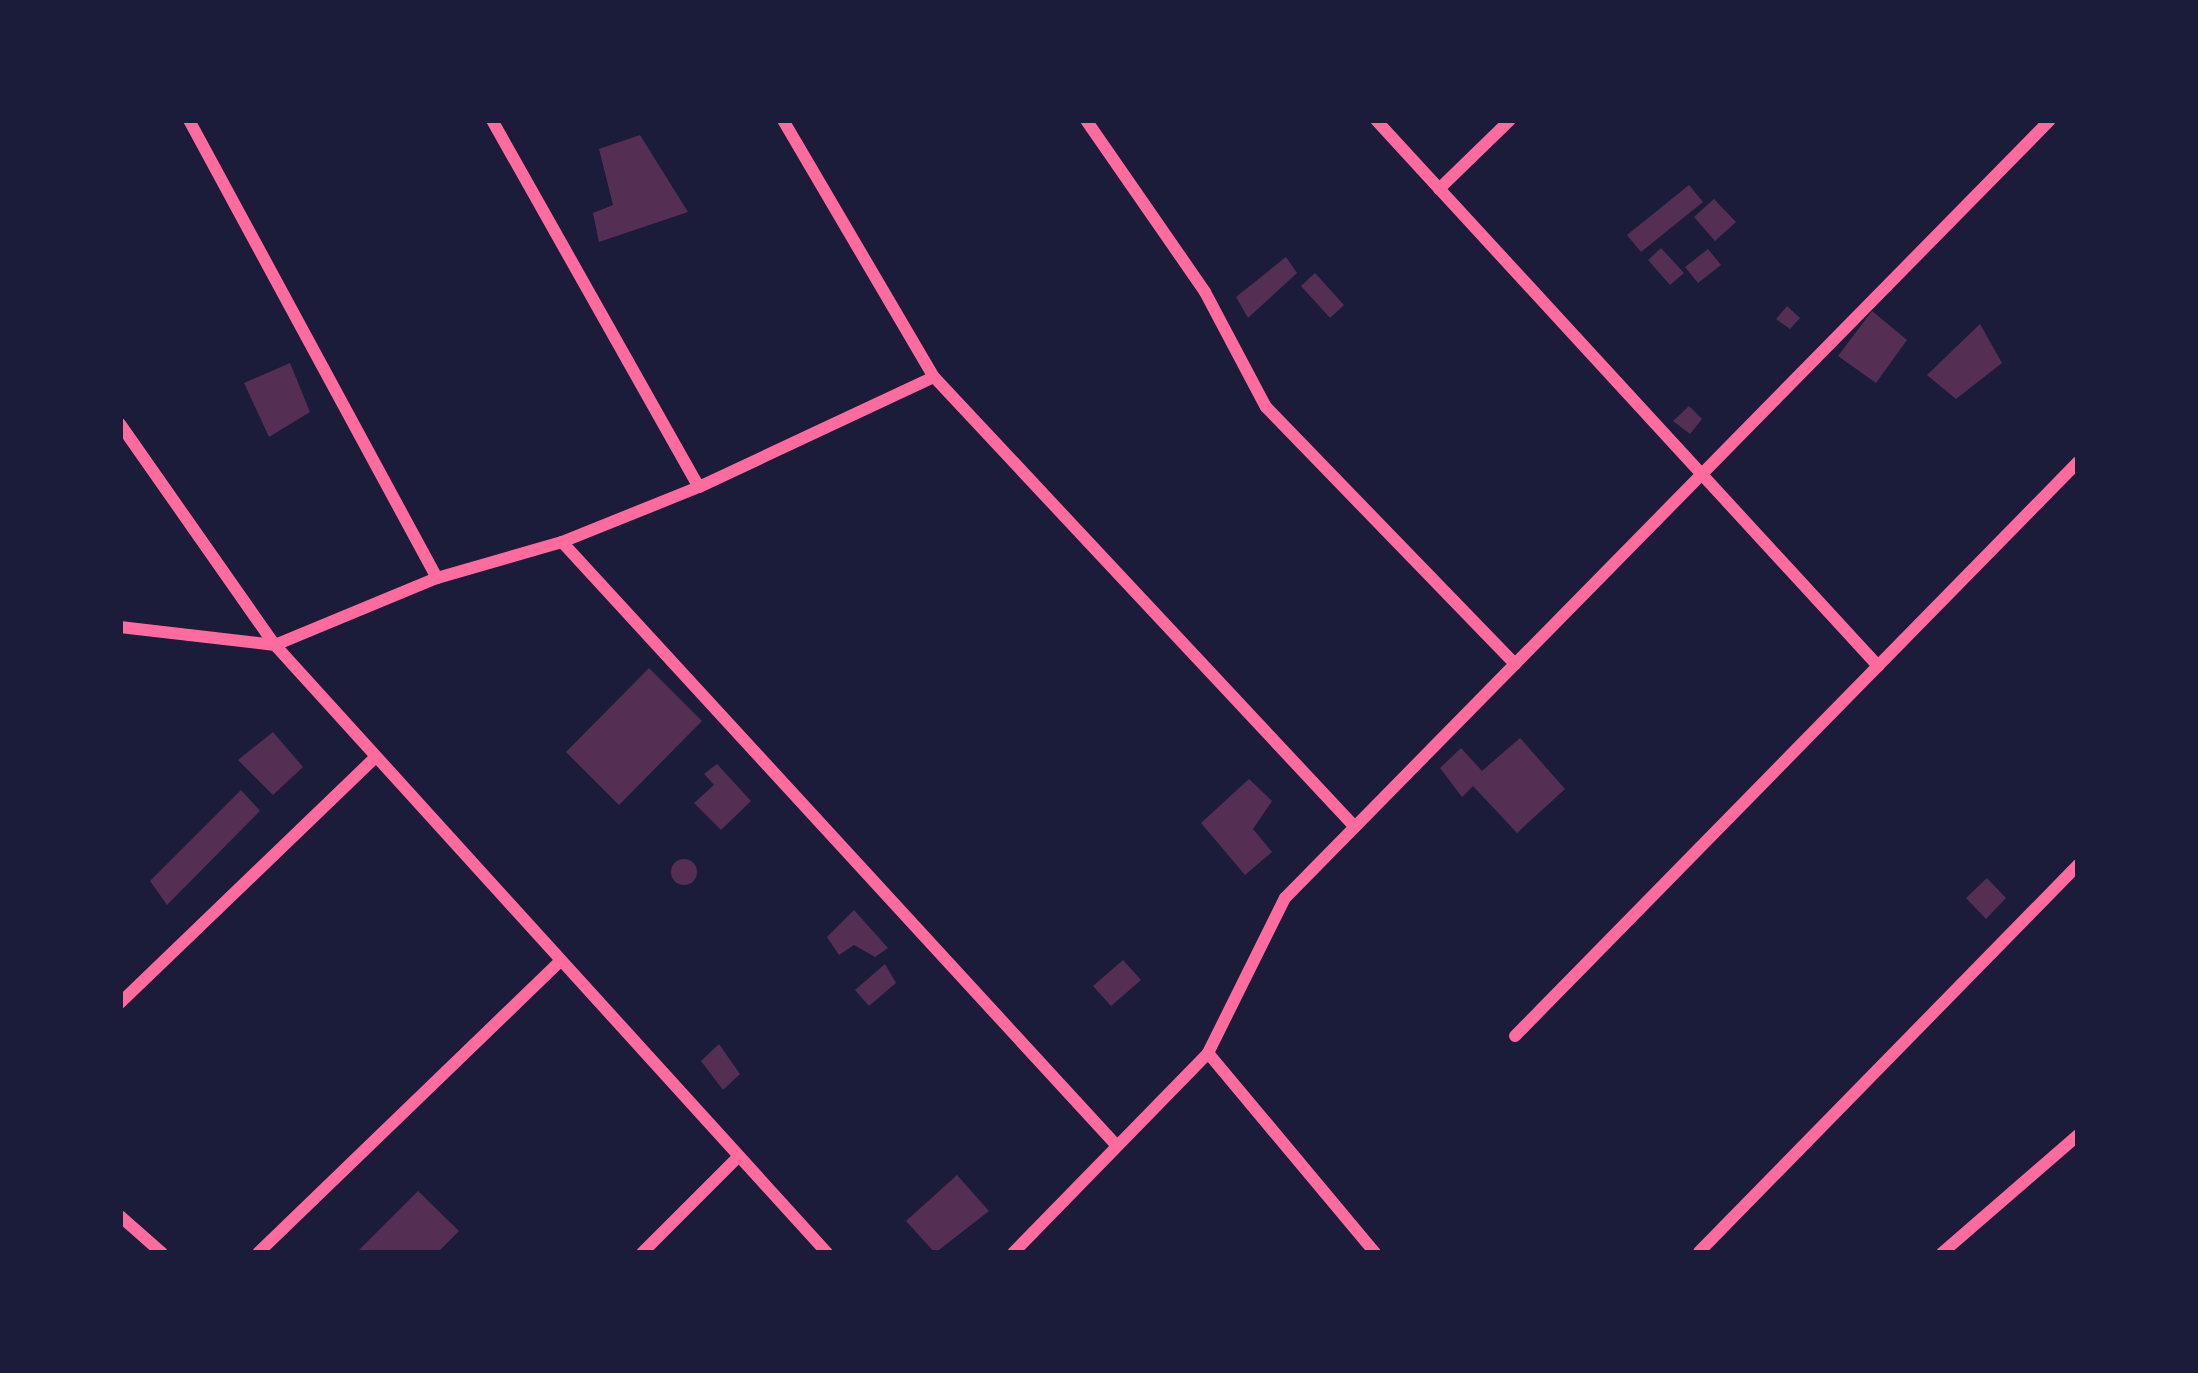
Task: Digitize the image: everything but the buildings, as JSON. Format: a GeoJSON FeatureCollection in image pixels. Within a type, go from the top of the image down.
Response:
{"type":"FeatureCollection","features":[{"type":"Feature","properties":{"kind":"street"},"geometry":{"type":"LineString","coordinates":[[189,120],[437,578]]}},
{"type":"Feature","properties":{"kind":"street"},"geometry":{"type":"LineString","coordinates":[[492,120],[700,488]]}},
{"type":"Feature","properties":{"kind":"street"},"geometry":{"type":"LineString","coordinates":[[783,120],[934,376],[1355,826]]}},
{"type":"Feature","properties":{"kind":"street"},"geometry":{"type":"LineString","coordinates":[[1086,120],[1204,292],[1266,406],[1515,664]]}},
{"type":"Feature","properties":{"kind":"street"},"geometry":{"type":"LineString","coordinates":[[1376,120],[1878,666]]}},
{"type":"Feature","properties":{"kind":"street"},"geometry":{"type":"LineString","coordinates":[[1439,189],[1510,120]]}},
{"type":"Feature","properties":{"kind":"street"},"geometry":{"type":"LineString","coordinates":[[2023,120],[2036,134]]}},
{"type":"Feature","properties":{"kind":"street"},"geometry":{"type":"LineString","coordinates":[[1013,1253],[1208,1053],[1285,898],[2050,120]]}},
{"type":"Feature","properties":{"kind":"street"},"geometry":{"type":"LineString","coordinates":[[120,627],[274,645],[437,578],[562,542],[700,488],[934,376]]}},
{"type":"Feature","properties":{"kind":"street"},"geometry":{"type":"LineString","coordinates":[[120,424],[274,645],[827,1253]]}},
{"type":"Feature","properties":{"kind":"street"},"geometry":{"type":"LineString","coordinates":[[1515,1036],[2078,461]]}},
{"type":"Feature","properties":{"kind":"street"},"geometry":{"type":"LineString","coordinates":[[562,542],[1118,1145]]}},
{"type":"Feature","properties":{"kind":"street"},"geometry":{"type":"LineString","coordinates":[[120,1003],[376,757]]}},
{"type":"Feature","properties":{"kind":"street"},"geometry":{"type":"LineString","coordinates":[[1699,1252],[2078,865]]}},
{"type":"Feature","properties":{"kind":"street"},"geometry":{"type":"LineString","coordinates":[[258,1253],[561,960]]}},
{"type":"Feature","properties":{"kind":"street"},"geometry":{"type":"LineString","coordinates":[[1208,1053],[1375,1253]]}},
{"type":"Feature","properties":{"kind":"street"},"geometry":{"type":"LineString","coordinates":[[1948,1251],[2078,1135]]}},
{"type":"Feature","properties":{"kind":"street"},"geometry":{"type":"LineString","coordinates":[[642,1253],[739,1156]]}},
{"type":"Feature","properties":{"kind":"street"},"geometry":{"type":"LineString","coordinates":[[123,1223],[162,1253]]}}]}
